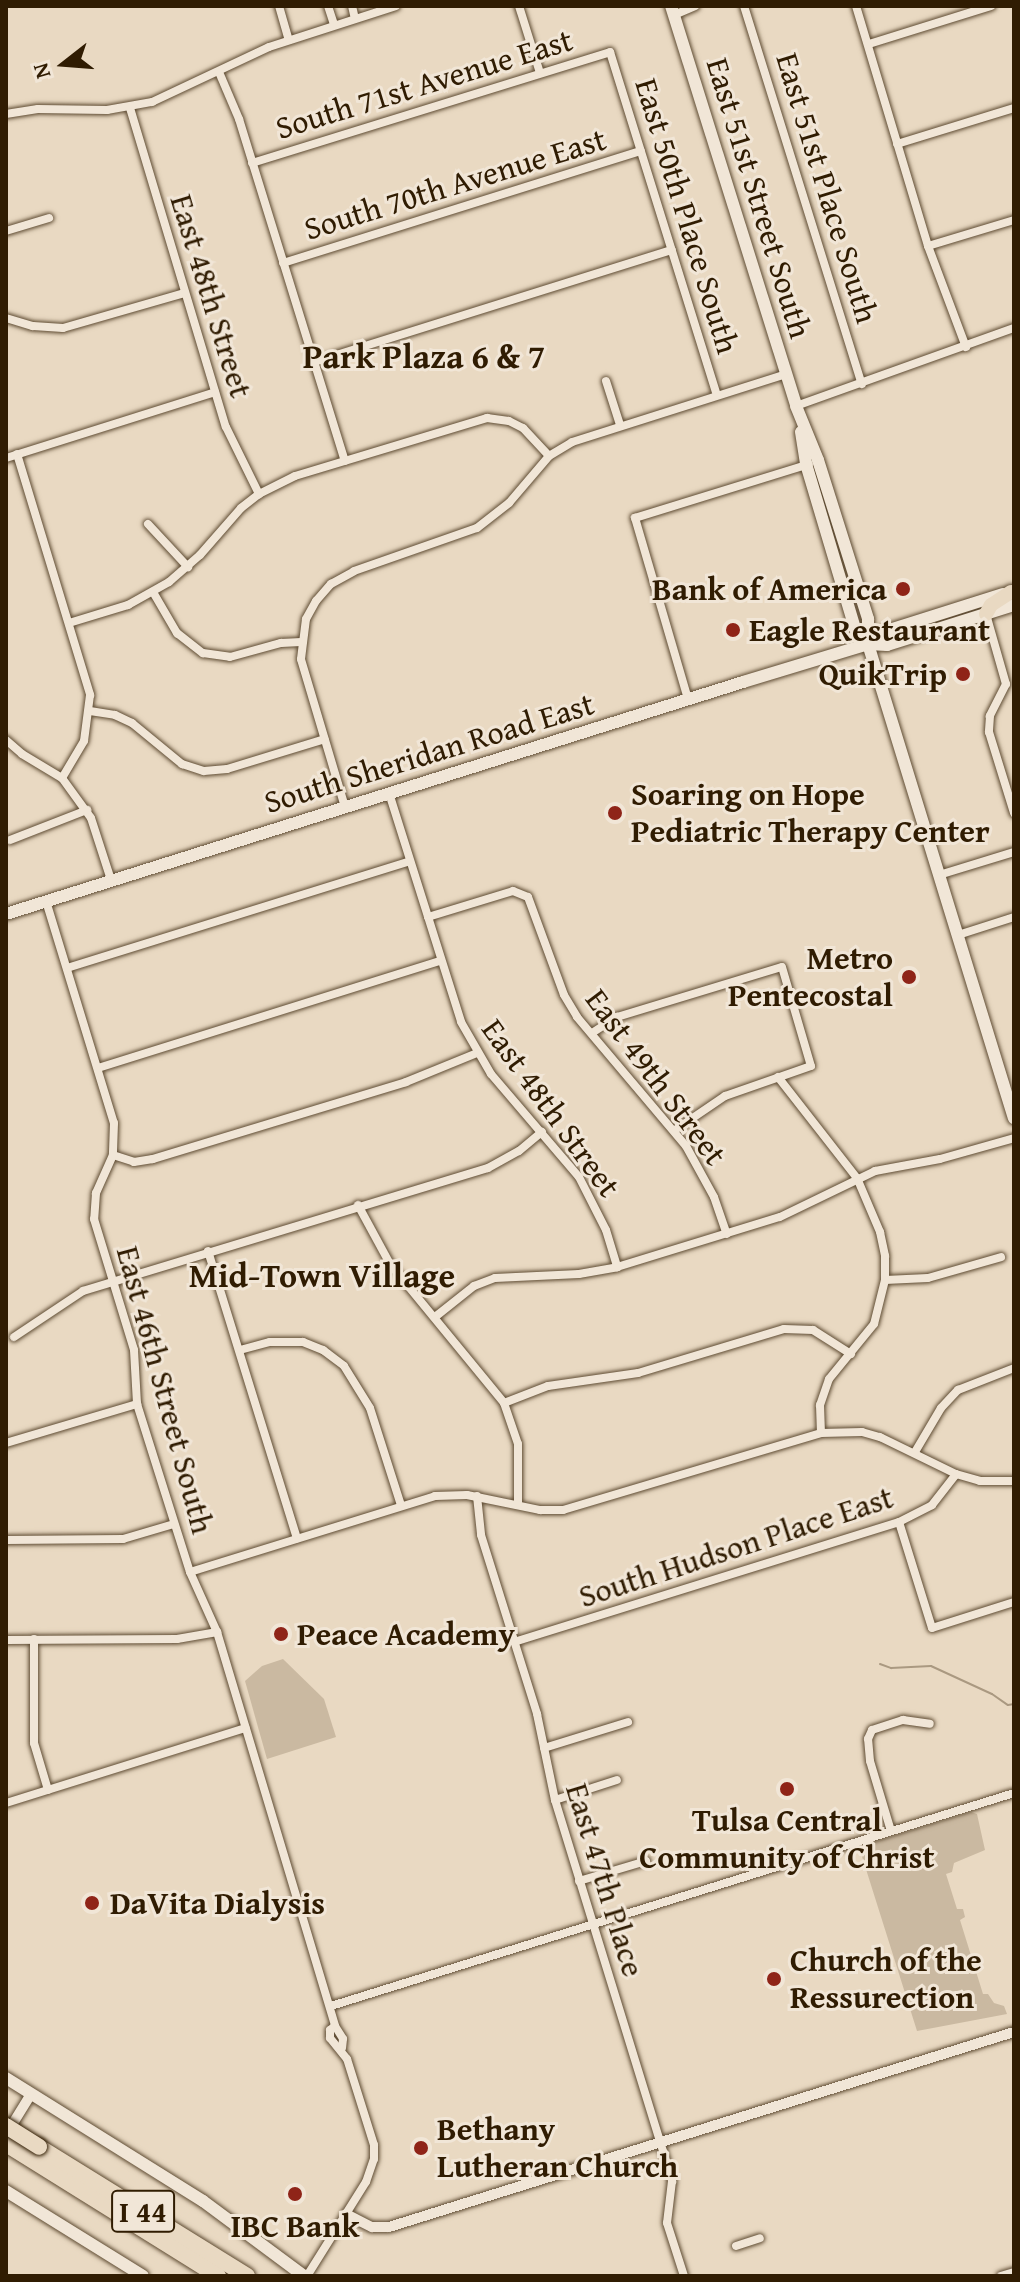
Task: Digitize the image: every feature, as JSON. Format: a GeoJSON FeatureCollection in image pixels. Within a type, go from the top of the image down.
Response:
{"type":"FeatureCollection","features":[{"type":"Feature","properties":{"kind":"highway","name":"I 44"},"geometry":{"type":"LineString","coordinates":[[6,2126],[35,2153],[218,2276]]}},
{"type":"Feature","properties":{"kind":"highway","name":"I 44"},"geometry":{"type":"LineString","coordinates":[[6,2144],[35,2153],[247,2276]]}},
{"type":"Feature","properties":{"kind":"main road","name":"East 51st Street South"},"geometry":{"type":"LineString","coordinates":[[673,10],[812,462],[869,624],[868,644],[1014,1118]]}},
{"type":"Feature","properties":{"kind":"main road","name":"South Sheridan Road East"},"geometry":{"type":"LineString","coordinates":[[868,644],[883,632],[1013,596]]}},
{"type":"Feature","properties":{"kind":"main road"},"geometry":{"type":"LineString","coordinates":[[986,614],[991,605],[1013,596]]}},
{"type":"Feature","properties":{"kind":"main road","name":"South Sheridan Road East"},"geometry":{"type":"LineString","coordinates":[[6,914],[688,699],[868,644],[887,645],[986,614]]}},
{"type":"Feature","properties":{"kind":"main road"},"geometry":{"type":"LineString","coordinates":[[6,2078],[203,2201],[306,2276]]}},
{"type":"Feature","properties":{"kind":"main road"},"geometry":{"type":"LineString","coordinates":[[6,2191],[143,2276]]}},
{"type":"Feature","properties":{"kind":"street"},"geometry":{"type":"LineString","coordinates":[[279,6],[289,40]]}},
{"type":"Feature","properties":{"kind":"street"},"geometry":{"type":"LineString","coordinates":[[328,6],[334,25]]}},
{"type":"Feature","properties":{"kind":"street"},"geometry":{"type":"LineString","coordinates":[[352,6],[355,19]]}},
{"type":"Feature","properties":{"kind":"street"},"geometry":{"type":"LineString","coordinates":[[6,114],[38,109],[130,108],[173,95],[289,40],[396,6]]}},
{"type":"Feature","properties":{"kind":"street"},"geometry":{"type":"LineString","coordinates":[[519,6],[540,73]]}},
{"type":"Feature","properties":{"kind":"street"},"geometry":{"type":"LineString","coordinates":[[673,10],[695,6]]}},
{"type":"Feature","properties":{"kind":"street","name":"East 51st Place South"},"geometry":{"type":"LineString","coordinates":[[744,6],[862,384]]}},
{"type":"Feature","properties":{"kind":"street"},"geometry":{"type":"LineString","coordinates":[[856,6],[928,246],[966,347]]}},
{"type":"Feature","properties":{"kind":"street"},"geometry":{"type":"LineString","coordinates":[[869,44],[991,6]]}},
{"type":"Feature","properties":{"kind":"street","name":"South 71st Avenue East"},"geometry":{"type":"LineString","coordinates":[[252,163],[610,52]]}},
{"type":"Feature","properties":{"kind":"street","name":"East 50th Place South"},"geometry":{"type":"LineString","coordinates":[[610,52],[717,395]]}},
{"type":"Feature","properties":{"kind":"street"},"geometry":{"type":"LineString","coordinates":[[219,72],[252,163],[345,461]]}},
{"type":"Feature","properties":{"kind":"street","name":"East 48th Street"},"geometry":{"type":"LineString","coordinates":[[130,108],[234,450],[259,494]]}},
{"type":"Feature","properties":{"kind":"street"},"geometry":{"type":"LineString","coordinates":[[897,144],[1014,108]]}},
{"type":"Feature","properties":{"kind":"street","name":"South 70th Avenue East"},"geometry":{"type":"LineString","coordinates":[[283,263],[641,151]]}},
{"type":"Feature","properties":{"kind":"street"},"geometry":{"type":"LineString","coordinates":[[6,231],[49,218]]}},
{"type":"Feature","properties":{"kind":"street"},"geometry":{"type":"LineString","coordinates":[[928,246],[1014,220]]}},
{"type":"Feature","properties":{"kind":"street"},"geometry":{"type":"LineString","coordinates":[[314,362],[672,250]]}},
{"type":"Feature","properties":{"kind":"street"},"geometry":{"type":"LineString","coordinates":[[6,318],[33,326],[63,328],[184,293]]}},
{"type":"Feature","properties":{"kind":"street"},"geometry":{"type":"LineString","coordinates":[[796,406],[1014,328]]}},
{"type":"Feature","properties":{"kind":"street"},"geometry":{"type":"LineString","coordinates":[[345,807],[303,670],[301,642],[316,601],[339,578],[477,528],[509,503],[549,456],[572,442],[786,374]]}},
{"type":"Feature","properties":{"kind":"street"},"geometry":{"type":"LineString","coordinates":[[606,381],[620,425]]}},
{"type":"Feature","properties":{"kind":"street"},"geometry":{"type":"LineString","coordinates":[[6,458],[215,392]]}},
{"type":"Feature","properties":{"kind":"street"},"geometry":{"type":"LineString","coordinates":[[69,623],[128,605],[153,592],[188,567],[233,515],[259,494],[295,476],[487,418],[509,421],[523,428],[549,456]]}},
{"type":"Feature","properties":{"kind":"street"},"geometry":{"type":"LineString","coordinates":[[17,454],[88,682],[90,711],[81,748],[62,778]]}},
{"type":"Feature","properties":{"kind":"street"},"geometry":{"type":"LineString","coordinates":[[688,699],[635,518],[812,462]]}},
{"type":"Feature","properties":{"kind":"street"},"geometry":{"type":"LineString","coordinates":[[148,524],[188,567]]}},
{"type":"Feature","properties":{"kind":"street"},"geometry":{"type":"LineString","coordinates":[[153,592],[177,633],[203,653],[230,657],[281,643],[301,642]]}},
{"type":"Feature","properties":{"kind":"street"},"geometry":{"type":"LineString","coordinates":[[986,614],[1006,684],[990,716],[989,732],[1014,813]]}},
{"type":"Feature","properties":{"kind":"street"},"geometry":{"type":"LineString","coordinates":[[90,711],[123,718],[182,764],[204,771],[227,769],[325,739]]}},
{"type":"Feature","properties":{"kind":"street"},"geometry":{"type":"LineString","coordinates":[[6,740],[22,754],[62,778],[87,810],[111,880]]}},
{"type":"Feature","properties":{"kind":"street","name":"East 48th Street"},"geometry":{"type":"LineString","coordinates":[[389,793],[461,1022],[477,1053],[590,1195],[606,1230],[617,1267]]}},
{"type":"Feature","properties":{"kind":"street"},"geometry":{"type":"LineString","coordinates":[[10,840],[87,810]]}},
{"type":"Feature","properties":{"kind":"street"},"geometry":{"type":"LineString","coordinates":[[939,875],[1014,852]]}},
{"type":"Feature","properties":{"kind":"street"},"geometry":{"type":"LineString","coordinates":[[67,968],[410,861]]}},
{"type":"Feature","properties":{"kind":"street","name":"East 49th Street"},"geometry":{"type":"LineString","coordinates":[[428,917],[513,891],[523,894],[532,903],[553,972],[577,1017],[675,1130],[706,1179],[727,1234]]}},
{"type":"Feature","properties":{"kind":"street","name":"East 46th Street South"},"geometry":{"type":"LineString","coordinates":[[46,901],[114,1123],[113,1155],[99,1184],[94,1205],[96,1229],[134,1350],[137,1404],[190,1572],[217,1632],[331,2006],[335,2026],[330,2030],[330,2038],[342,2048],[374,2151],[371,2175],[306,2276]]}},
{"type":"Feature","properties":{"kind":"street"},"geometry":{"type":"LineString","coordinates":[[958,935],[1014,917]]}},
{"type":"Feature","properties":{"kind":"street"},"geometry":{"type":"LineString","coordinates":[[98,1068],[440,961]]}},
{"type":"Feature","properties":{"kind":"street"},"geometry":{"type":"LineString","coordinates":[[592,1033],[617,1017],[782,967],[811,1066],[709,1104],[675,1130]]}},
{"type":"Feature","properties":{"kind":"street"},"geometry":{"type":"LineString","coordinates":[[113,1155],[134,1162],[153,1159],[392,1087],[477,1053]]}},
{"type":"Feature","properties":{"kind":"street"},"geometry":{"type":"LineString","coordinates":[[778,1077],[857,1178],[880,1232],[885,1280],[874,1324],[824,1390],[820,1405],[821,1433]]}},
{"type":"Feature","properties":{"kind":"street"},"geometry":{"type":"LineString","coordinates":[[14,1337],[76,1294],[358,1205],[488,1168],[519,1151],[542,1132]]}},
{"type":"Feature","properties":{"kind":"street"},"geometry":{"type":"LineString","coordinates":[[435,1317],[474,1286],[495,1278],[579,1274],[617,1267],[780,1217],[857,1178],[1014,1138]]}},
{"type":"Feature","properties":{"kind":"street"},"geometry":{"type":"LineString","coordinates":[[358,1205],[390,1264],[504,1403],[518,1444],[518,1505]]}},
{"type":"Feature","properties":{"kind":"street"},"geometry":{"type":"LineString","coordinates":[[208,1251],[297,1539]]}},
{"type":"Feature","properties":{"kind":"street"},"geometry":{"type":"LineString","coordinates":[[885,1280],[928,1278],[1001,1257]]}},
{"type":"Feature","properties":{"kind":"street"},"geometry":{"type":"LineString","coordinates":[[504,1403],[548,1386],[638,1373],[784,1329],[813,1330],[851,1354]]}},
{"type":"Feature","properties":{"kind":"street"},"geometry":{"type":"LineString","coordinates":[[240,1350],[270,1342],[303,1342],[323,1350],[344,1366],[370,1408],[401,1505]]}},
{"type":"Feature","properties":{"kind":"street"},"geometry":{"type":"LineString","coordinates":[[915,1452],[941,1408],[958,1390],[1014,1368]]}},
{"type":"Feature","properties":{"kind":"street"},"geometry":{"type":"LineString","coordinates":[[6,1443],[137,1404]]}},
{"type":"Feature","properties":{"kind":"street"},"geometry":{"type":"LineString","coordinates":[[190,1572],[435,1496],[477,1496],[563,1510],[821,1433],[862,1432],[915,1452],[956,1474],[980,1481],[1014,1481]]}},
{"type":"Feature","properties":{"kind":"street","name":"South Hudson Place East"},"geometry":{"type":"LineString","coordinates":[[514,1642],[899,1522],[932,1505],[956,1474]]}},
{"type":"Feature","properties":{"kind":"street","name":"East 47th Place"},"geometry":{"type":"LineString","coordinates":[[477,1496],[481,1535],[544,1748],[555,1800],[672,2181],[667,2223],[684,2276]]}},
{"type":"Feature","properties":{"kind":"street"},"geometry":{"type":"LineString","coordinates":[[899,1522],[932,1628],[1014,1602]]}},
{"type":"Feature","properties":{"kind":"street"},"geometry":{"type":"LineString","coordinates":[[6,1540],[123,1539],[174,1524]]}},
{"type":"Feature","properties":{"kind":"street"},"geometry":{"type":"LineString","coordinates":[[6,1640],[177,1639],[217,1632]]}},
{"type":"Feature","properties":{"kind":"street"},"geometry":{"type":"LineString","coordinates":[[34,1639],[34,1743],[48,1790]]}},
{"type":"Feature","properties":{"kind":"street"},"geometry":{"type":"LineString","coordinates":[[891,1831],[870,1761],[868,1739],[872,1730],[903,1720],[930,1724]]}},
{"type":"Feature","properties":{"kind":"street"},"geometry":{"type":"LineString","coordinates":[[544,1748],[628,1722]]}},
{"type":"Feature","properties":{"kind":"street"},"geometry":{"type":"LineString","coordinates":[[6,1803],[246,1728]]}},
{"type":"Feature","properties":{"kind":"street"},"geometry":{"type":"LineString","coordinates":[[555,1800],[617,1780]]}},
{"type":"Feature","properties":{"kind":"street"},"geometry":{"type":"LineString","coordinates":[[331,2006],[1014,1793]]}},
{"type":"Feature","properties":{"kind":"street"},"geometry":{"type":"LineString","coordinates":[[579,1881],[646,1861]]}},
{"type":"Feature","properties":{"kind":"street"},"geometry":{"type":"LineString","coordinates":[[346,2214],[366,2225],[389,2227],[1014,2032]]}},
{"type":"Feature","properties":{"kind":"street"},"geometry":{"type":"LineString","coordinates":[[6,2135],[31,2094]]}},
{"type":"Feature","properties":{"kind":"street"},"geometry":{"type":"LineString","coordinates":[[736,2246],[760,2238]]}},
{"type":"Feature","properties":{"kind":"street"},"geometry":{"type":"LineString","coordinates":[[1001,2276],[1014,2272]]}},
{"type":"Feature","properties":{"kind":"shaded area"},"geometry":{"type":"Polygon","coordinates":[[[283,1659],[324,1699],[336,1737],[267,1759],[245,1681],[262,1666],[283,1659]]]}},
{"type":"Feature","properties":{"kind":"shaded area"},"geometry":{"type":"Polygon","coordinates":[[[971,1812],[977,1814],[985,1850],[954,1863],[952,1872],[946,1874],[957,1909],[963,1909],[965,1917],[960,1920],[983,1994],[988,1994],[994,2003],[1004,2006],[1007,2014],[917,2031],[859,1847],[971,1812]]]}},
{"type":"Feature","properties":{"kind":"waterway"},"geometry":{"type":"LineString","coordinates":[[880,1664],[891,1668],[931,1666],[992,1694],[1008,1705],[1014,1704]]}},
{"type":"Feature","properties":{"kind":"place","name":"Bank of America"},"geometry":{"type":"Point","coordinates":[903,589]}},
{"type":"Feature","properties":{"kind":"place","name":"Eagle Restaurant"},"geometry":{"type":"Point","coordinates":[733,630]}},
{"type":"Feature","properties":{"kind":"place","name":"QuikTrip"},"geometry":{"type":"Point","coordinates":[963,674]}},
{"type":"Feature","properties":{"kind":"place","name":"Soaring on Hope Pediatric Therapy Center"},"geometry":{"type":"Point","coordinates":[615,813]}},
{"type":"Feature","properties":{"kind":"place","name":"Metro Pentecostal"},"geometry":{"type":"Point","coordinates":[909,977]}},
{"type":"Feature","properties":{"kind":"place","name":"Peace Academy"},"geometry":{"type":"Point","coordinates":[281,1634]}},
{"type":"Feature","properties":{"kind":"place","name":"Tulsa Central Community of Christ"},"geometry":{"type":"Point","coordinates":[787,1789]}},
{"type":"Feature","properties":{"kind":"place","name":"DaVita Dialysis"},"geometry":{"type":"Point","coordinates":[92,1903]}},
{"type":"Feature","properties":{"kind":"place","name":"Church of the Ressurection"},"geometry":{"type":"Point","coordinates":[774,1979]}},
{"type":"Feature","properties":{"kind":"place","name":"Bethany Lutheran Church"},"geometry":{"type":"Point","coordinates":[421,2148]}},
{"type":"Feature","properties":{"kind":"place","name":"IBC Bank"},"geometry":{"type":"Point","coordinates":[295,2194]}},
{"type":"Feature","properties":{"kind":"district","name":"Park Plaza 6 & 7"},"geometry":{"type":"Point","coordinates":[424,356]}},
{"type":"Feature","properties":{"kind":"district","name":"Mid-Town Village"},"geometry":{"type":"Point","coordinates":[322,1275]}}]}
